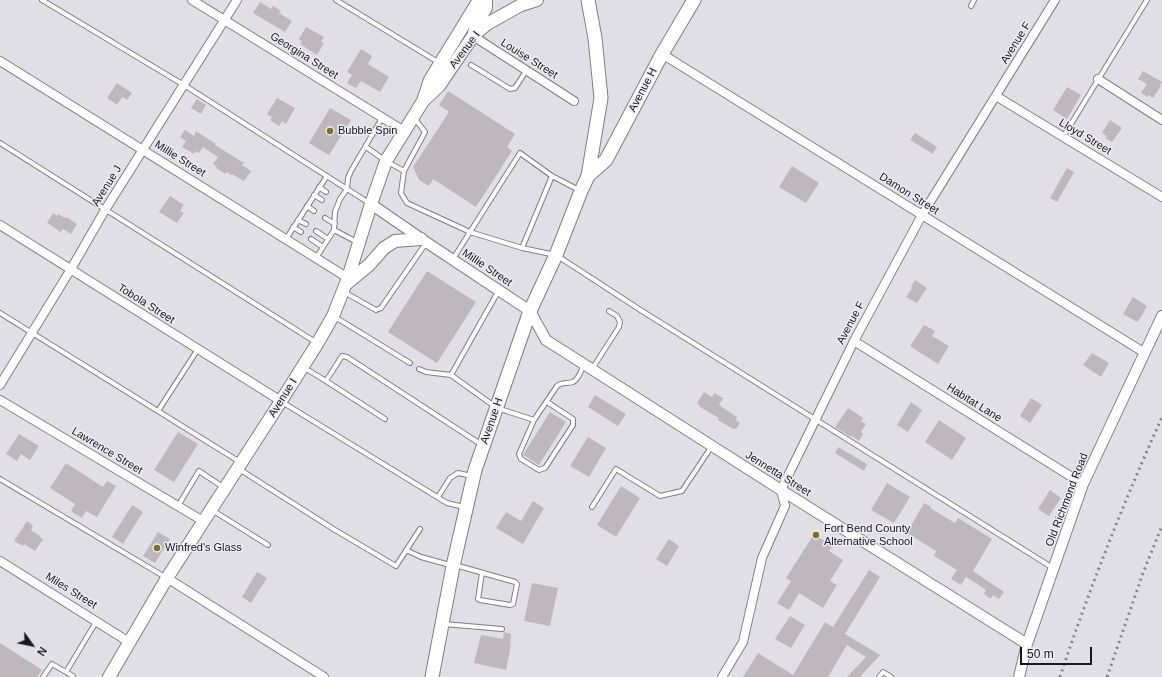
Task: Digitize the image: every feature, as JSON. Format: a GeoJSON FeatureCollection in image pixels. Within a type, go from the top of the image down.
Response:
{"type":"FeatureCollection","features":[{"type":"Feature","properties":{"kind":"main road","name":"Avenue I"},"geometry":{"type":"LineString","coordinates":[[109,677],[167,578],[303,367],[333,316],[345,285],[386,162],[423,101],[430,80],[479,0]]}},
{"type":"Feature","properties":{"kind":"main road"},"geometry":{"type":"LineString","coordinates":[[473,36],[477,23],[486,8],[486,0]]}},
{"type":"Feature","properties":{"kind":"main road","name":"Avenue I"},"geometry":{"type":"LineString","coordinates":[[423,101],[439,86],[473,36],[487,24],[521,4],[537,0]]}},
{"type":"Feature","properties":{"kind":"main road","name":"Avenue H"},"geometry":{"type":"LineString","coordinates":[[432,677],[453,565],[474,477],[530,311],[556,255],[588,176],[600,98],[595,38],[588,0]]}},
{"type":"Feature","properties":{"kind":"main road","name":"Avenue H"},"geometry":{"type":"LineString","coordinates":[[588,176],[606,160],[662,54],[694,0]]}},
{"type":"Feature","properties":{"kind":"main road"},"geometry":{"type":"LineString","coordinates":[[345,285],[369,265],[384,248],[395,241],[424,241]]}},
{"type":"Feature","properties":{"kind":"street","name":"Georgina Street"},"geometry":{"type":"LineString","coordinates":[[192,0],[404,131]]}},
{"type":"Feature","properties":{"kind":"street","name":"Avenue J"},"geometry":{"type":"LineString","coordinates":[[0,385],[71,269],[105,210],[237,0]]}},
{"type":"Feature","properties":{"kind":"street","name":"Avenue F"},"geometry":{"type":"LineString","coordinates":[[781,490],[854,341],[922,215],[1055,0]]}},
{"type":"Feature","properties":{"kind":"street","name":"Louise Street"},"geometry":{"type":"LineString","coordinates":[[473,36],[574,100]]}},
{"type":"Feature","properties":{"kind":"street","name":"Damon Street"},"geometry":{"type":"LineString","coordinates":[[662,54],[1145,353]]}},
{"type":"Feature","properties":{"kind":"street","name":"Millie Street"},"geometry":{"type":"LineString","coordinates":[[0,61],[316,258],[345,285]]}},
{"type":"Feature","properties":{"kind":"street"},"geometry":{"type":"LineString","coordinates":[[1098,79],[1162,120]]}},
{"type":"Feature","properties":{"kind":"street","name":"Lloyd Street"},"geometry":{"type":"LineString","coordinates":[[996,96],[1162,197]]}},
{"type":"Feature","properties":{"kind":"street","name":"Millie Street"},"geometry":{"type":"LineString","coordinates":[[371,204],[530,311]]}},
{"type":"Feature","properties":{"kind":"street","name":"Tobola Street"},"geometry":{"type":"LineString","coordinates":[[0,225],[281,401]]}},
{"type":"Feature","properties":{"kind":"street","name":"Jennetta Street"},"geometry":{"type":"LineString","coordinates":[[530,311],[546,340],[781,490],[1027,644]]}},
{"type":"Feature","properties":{"kind":"street","name":"Old Richmond Road"},"geometry":{"type":"LineString","coordinates":[[1019,677],[1027,644],[1083,484],[1162,316]]}},
{"type":"Feature","properties":{"kind":"street","name":"Habitat Lane"},"geometry":{"type":"LineString","coordinates":[[854,341],[1083,484]]}},
{"type":"Feature","properties":{"kind":"street","name":"Lawrence Street"},"geometry":{"type":"LineString","coordinates":[[0,400],[203,521]]}},
{"type":"Feature","properties":{"kind":"street"},"geometry":{"type":"LineString","coordinates":[[722,677],[743,642],[762,558],[785,506],[781,490]]}},
{"type":"Feature","properties":{"kind":"street","name":"Miles Street"},"geometry":{"type":"LineString","coordinates":[[0,561],[129,642]]}},
{"type":"Feature","properties":{"kind":"street"},"geometry":{"type":"LineString","coordinates":[[167,578],[324,677]]}},
{"type":"Feature","properties":{"kind":"lane"},"geometry":{"type":"LineString","coordinates":[[42,0],[184,85],[371,204]]}},
{"type":"Feature","properties":{"kind":"lane"},"geometry":{"type":"LineString","coordinates":[[336,0],[440,64]]}},
{"type":"Feature","properties":{"kind":"lane"},"geometry":{"type":"LineString","coordinates":[[971,6],[974,0]]}},
{"type":"Feature","properties":{"kind":"lane"},"geometry":{"type":"LineString","coordinates":[[1063,137],[1147,0]]}},
{"type":"Feature","properties":{"kind":"lane"},"geometry":{"type":"LineString","coordinates":[[471,64],[510,89],[515,88],[526,71]]}},
{"type":"Feature","properties":{"kind":"lane"},"geometry":{"type":"LineString","coordinates":[[413,117],[424,132],[404,171],[401,193],[407,202],[470,232],[522,248],[556,255],[642,311],[1053,568]]}},
{"type":"Feature","properties":{"kind":"lane"},"geometry":{"type":"LineString","coordinates":[[316,258],[334,230],[335,212],[337,209],[338,199],[347,189],[348,178],[351,171],[382,118]]}},
{"type":"Feature","properties":{"kind":"lane"},"geometry":{"type":"LineString","coordinates":[[0,143],[317,344]]}},
{"type":"Feature","properties":{"kind":"lane"},"geometry":{"type":"LineString","coordinates":[[366,146],[386,162],[404,171]]}},
{"type":"Feature","properties":{"kind":"lane"},"geometry":{"type":"LineString","coordinates":[[453,260],[520,153],[552,176],[581,191]]}},
{"type":"Feature","properties":{"kind":"lane"},"geometry":{"type":"LineString","coordinates":[[286,239],[327,176]]}},
{"type":"Feature","properties":{"kind":"lane"},"geometry":{"type":"LineString","coordinates":[[522,248],[552,176]]}},
{"type":"Feature","properties":{"kind":"lane"},"geometry":{"type":"LineString","coordinates":[[319,187],[326,192]]}},
{"type":"Feature","properties":{"kind":"lane"},"geometry":{"type":"LineString","coordinates":[[314,195],[322,200]]}},
{"type":"Feature","properties":{"kind":"lane"},"geometry":{"type":"LineString","coordinates":[[307,206],[314,211]]}},
{"type":"Feature","properties":{"kind":"lane"},"geometry":{"type":"LineString","coordinates":[[332,206],[337,209]]}},
{"type":"Feature","properties":{"kind":"lane"},"geometry":{"type":"LineString","coordinates":[[325,218],[335,224]]}},
{"type":"Feature","properties":{"kind":"lane"},"geometry":{"type":"LineString","coordinates":[[298,220],[306,224]]}},
{"type":"Feature","properties":{"kind":"lane"},"geometry":{"type":"LineString","coordinates":[[293,227],[301,232]]}},
{"type":"Feature","properties":{"kind":"lane"},"geometry":{"type":"LineString","coordinates":[[334,230],[359,242]]}},
{"type":"Feature","properties":{"kind":"lane"},"geometry":{"type":"LineString","coordinates":[[316,231],[328,239]]}},
{"type":"Feature","properties":{"kind":"lane"},"geometry":{"type":"LineString","coordinates":[[311,239],[323,247]]}},
{"type":"Feature","properties":{"kind":"lane"},"geometry":{"type":"LineString","coordinates":[[345,285],[376,310],[381,308],[424,241]]}},
{"type":"Feature","properties":{"kind":"lane"},"geometry":{"type":"LineString","coordinates":[[451,375],[499,290]]}},
{"type":"Feature","properties":{"kind":"lane"},"geometry":{"type":"LineString","coordinates":[[547,402],[573,419],[574,425],[545,468],[539,470],[521,459],[519,454],[534,420],[557,386],[560,383],[572,382],[577,379],[619,327],[620,322],[617,316],[609,311]]}},
{"type":"Feature","properties":{"kind":"lane"},"geometry":{"type":"LineString","coordinates":[[0,313],[158,411],[335,530],[396,566],[420,529]]}},
{"type":"Feature","properties":{"kind":"lane"},"geometry":{"type":"LineString","coordinates":[[333,316],[410,364]]}},
{"type":"Feature","properties":{"kind":"lane"},"geometry":{"type":"LineString","coordinates":[[158,411],[198,349]]}},
{"type":"Feature","properties":{"kind":"lane"},"geometry":{"type":"LineString","coordinates":[[326,381],[342,356],[347,356],[484,446]]}},
{"type":"Feature","properties":{"kind":"lane"},"geometry":{"type":"LineString","coordinates":[[303,367],[385,419]]}},
{"type":"Feature","properties":{"kind":"lane"},"geometry":{"type":"LineString","coordinates":[[419,369],[426,372],[451,375],[497,408],[534,420]]}},
{"type":"Feature","properties":{"kind":"lane"},"geometry":{"type":"LineString","coordinates":[[281,401],[447,503],[466,508]]}},
{"type":"Feature","properties":{"kind":"lane"},"geometry":{"type":"LineString","coordinates":[[592,507],[616,470],[660,496],[682,491],[712,446]]}},
{"type":"Feature","properties":{"kind":"lane"},"geometry":{"type":"LineString","coordinates":[[178,506],[199,471],[225,488]]}},
{"type":"Feature","properties":{"kind":"lane"},"geometry":{"type":"LineString","coordinates":[[438,497],[450,478],[458,473],[474,477]]}},
{"type":"Feature","properties":{"kind":"lane"},"geometry":{"type":"LineString","coordinates":[[0,479],[167,578]]}},
{"type":"Feature","properties":{"kind":"lane"},"geometry":{"type":"LineString","coordinates":[[211,509],[268,545]]}},
{"type":"Feature","properties":{"kind":"lane"},"geometry":{"type":"LineString","coordinates":[[406,550],[421,557],[453,565],[515,582],[517,584],[512,604],[510,605],[478,599],[482,573]]}},
{"type":"Feature","properties":{"kind":"lane"},"geometry":{"type":"LineString","coordinates":[[66,672],[96,622]]}},
{"type":"Feature","properties":{"kind":"lane"},"geometry":{"type":"LineString","coordinates":[[442,624],[502,629]]}},
{"type":"Feature","properties":{"kind":"lane"},"geometry":{"type":"LineString","coordinates":[[44,677],[52,664],[73,676],[72,677]]}},
{"type":"Feature","properties":{"kind":"lane"},"geometry":{"type":"LineString","coordinates":[[880,677],[883,672],[891,677]]}},
{"type":"Feature","properties":{"kind":"building"},"geometry":{"type":"Polygon","coordinates":[[[260,2],[271,9],[273,6],[281,11],[279,13],[292,21],[285,32],[253,13],[260,2]]]}},
{"type":"Feature","properties":{"kind":"building"},"geometry":{"type":"Polygon","coordinates":[[[306,27],[324,37],[321,42],[324,43],[317,55],[300,44],[302,41],[299,39],[306,27]]]}},
{"type":"Feature","properties":{"kind":"building"},"geometry":{"type":"Polygon","coordinates":[[[361,49],[372,56],[368,64],[389,77],[380,92],[361,81],[356,88],[347,83],[352,75],[347,72],[361,49]]]}},
{"type":"Feature","properties":{"kind":"building"},"geometry":{"type":"Polygon","coordinates":[[[1143,71],[1162,82],[1153,98],[1149,95],[1148,97],[1141,93],[1147,84],[1138,79],[1143,71]]]}},
{"type":"Feature","properties":{"kind":"building"},"geometry":{"type":"Polygon","coordinates":[[[117,83],[132,93],[127,100],[122,97],[117,105],[107,98],[117,83]]]}},
{"type":"Feature","properties":{"kind":"building"},"geometry":{"type":"Polygon","coordinates":[[[1067,87],[1081,95],[1067,119],[1053,110],[1067,87]]]}},
{"type":"Feature","properties":{"kind":"building"},"geometry":{"type":"Polygon","coordinates":[[[448,91],[515,134],[507,147],[512,151],[476,207],[433,179],[429,186],[419,180],[413,167],[449,112],[439,105],[448,91]]]}},
{"type":"Feature","properties":{"kind":"building"},"geometry":{"type":"Polygon","coordinates":[[[277,98],[295,108],[286,124],[282,121],[279,126],[270,120],[272,117],[267,114],[277,98]]]}},
{"type":"Feature","properties":{"kind":"building"},"geometry":{"type":"Polygon","coordinates":[[[197,99],[206,105],[201,114],[191,108],[197,99]]]}},
{"type":"Feature","properties":{"kind":"building","name":"Bubble Spin"},"geometry":{"type":"Polygon","coordinates":[[[330,108],[351,120],[329,155],[309,143],[330,108]]]}},
{"type":"Feature","properties":{"kind":"building"},"geometry":{"type":"Polygon","coordinates":[[[1110,120],[1122,128],[1112,142],[1105,138],[1107,136],[1102,133],[1110,120]]]}},
{"type":"Feature","properties":{"kind":"building"},"geometry":{"type":"Polygon","coordinates":[[[185,130],[194,136],[196,131],[244,163],[242,165],[251,171],[244,181],[232,174],[231,175],[226,172],[225,174],[216,168],[217,166],[213,164],[218,157],[203,147],[199,153],[196,151],[194,154],[182,147],[186,141],[180,137],[185,130]]]}},
{"type":"Feature","properties":{"kind":"building"},"geometry":{"type":"Polygon","coordinates":[[[915,133],[937,147],[933,154],[910,140],[915,133]]]}},
{"type":"Feature","properties":{"kind":"building"},"geometry":{"type":"Polygon","coordinates":[[[792,166],[819,183],[806,203],[779,187],[792,166]]]}},
{"type":"Feature","properties":{"kind":"building"},"geometry":{"type":"Polygon","coordinates":[[[1067,168],[1074,172],[1057,202],[1050,198],[1067,168]]]}},
{"type":"Feature","properties":{"kind":"building"},"geometry":{"type":"Polygon","coordinates":[[[170,196],[184,205],[180,211],[184,213],[177,223],[159,212],[170,196]]]}},
{"type":"Feature","properties":{"kind":"building"},"geometry":{"type":"Polygon","coordinates":[[[53,213],[57,216],[58,214],[65,218],[66,217],[77,224],[71,234],[63,229],[61,232],[47,223],[53,213]]]}},
{"type":"Feature","properties":{"kind":"building"},"geometry":{"type":"Polygon","coordinates":[[[427,271],[476,302],[437,363],[388,332],[427,271]]]}},
{"type":"Feature","properties":{"kind":"building"},"geometry":{"type":"Polygon","coordinates":[[[915,280],[927,288],[917,303],[906,297],[915,280]]]}},
{"type":"Feature","properties":{"kind":"building"},"geometry":{"type":"Polygon","coordinates":[[[1133,297],[1147,306],[1137,322],[1123,314],[1133,297]]]}},
{"type":"Feature","properties":{"kind":"building"},"geometry":{"type":"Polygon","coordinates":[[[924,325],[935,331],[932,336],[949,346],[938,364],[910,346],[924,325]]]}},
{"type":"Feature","properties":{"kind":"building"},"geometry":{"type":"Polygon","coordinates":[[[1092,353],[1109,363],[1101,377],[1083,365],[1092,353]]]}},
{"type":"Feature","properties":{"kind":"building"},"geometry":{"type":"Polygon","coordinates":[[[704,392],[712,397],[714,393],[723,398],[719,405],[737,417],[736,420],[740,423],[736,429],[733,429],[718,420],[719,418],[700,407],[697,403],[704,392]]]}},
{"type":"Feature","properties":{"kind":"building"},"geometry":{"type":"Polygon","coordinates":[[[595,395],[626,414],[618,426],[588,407],[595,395]]]}},
{"type":"Feature","properties":{"kind":"building"},"geometry":{"type":"Polygon","coordinates":[[[1031,398],[1042,405],[1030,423],[1020,416],[1031,398]]]}},
{"type":"Feature","properties":{"kind":"building"},"geometry":{"type":"Polygon","coordinates":[[[911,402],[922,410],[908,432],[897,425],[911,402]]]}},
{"type":"Feature","properties":{"kind":"building"},"geometry":{"type":"Polygon","coordinates":[[[848,408],[863,418],[861,421],[866,424],[861,432],[863,434],[859,441],[835,427],[848,408]]]}},
{"type":"Feature","properties":{"kind":"building"},"geometry":{"type":"Polygon","coordinates":[[[550,412],[566,422],[539,465],[523,455],[550,412]]]}},
{"type":"Feature","properties":{"kind":"building"},"geometry":{"type":"Polygon","coordinates":[[[939,420],[966,438],[952,460],[925,442],[939,420]]]}},
{"type":"Feature","properties":{"kind":"building"},"geometry":{"type":"Polygon","coordinates":[[[178,432],[198,444],[174,482],[154,470],[178,432]]]}},
{"type":"Feature","properties":{"kind":"building"},"geometry":{"type":"Polygon","coordinates":[[[19,434],[39,446],[30,460],[21,454],[17,461],[6,454],[19,434]]]}},
{"type":"Feature","properties":{"kind":"building"},"geometry":{"type":"Polygon","coordinates":[[[588,437],[606,448],[589,477],[570,466],[588,437]]]}},
{"type":"Feature","properties":{"kind":"building"},"geometry":{"type":"Polygon","coordinates":[[[838,447],[867,464],[864,471],[835,453],[838,447]]]}},
{"type":"Feature","properties":{"kind":"building"},"geometry":{"type":"Polygon","coordinates":[[[66,463],[103,487],[107,481],[116,486],[97,517],[86,511],[82,518],[71,511],[75,504],[50,488],[66,463]]]}},
{"type":"Feature","properties":{"kind":"building"},"geometry":{"type":"Polygon","coordinates":[[[887,483],[910,497],[894,523],[871,510],[887,483]]]}},
{"type":"Feature","properties":{"kind":"building"},"geometry":{"type":"Polygon","coordinates":[[[621,486],[640,498],[616,537],[597,525],[621,486]]]}},
{"type":"Feature","properties":{"kind":"building"},"geometry":{"type":"Polygon","coordinates":[[[1050,490],[1061,498],[1049,516],[1038,509],[1050,490]]]}},
{"type":"Feature","properties":{"kind":"building"},"geometry":{"type":"Polygon","coordinates":[[[533,501],[544,508],[523,544],[496,528],[506,512],[521,521],[533,501]]]}},
{"type":"Feature","properties":{"kind":"building"},"geometry":{"type":"Polygon","coordinates":[[[924,503],[955,523],[958,518],[992,539],[973,571],[1004,592],[999,599],[993,595],[991,599],[984,594],[986,590],[966,577],[961,585],[951,579],[957,570],[934,556],[936,551],[907,533],[924,503]]]}},
{"type":"Feature","properties":{"kind":"building"},"geometry":{"type":"Polygon","coordinates":[[[132,505],[143,512],[123,544],[112,537],[132,505]]]}},
{"type":"Feature","properties":{"kind":"building"},"geometry":{"type":"Polygon","coordinates":[[[27,521],[33,526],[31,530],[43,539],[35,551],[24,544],[23,546],[14,541],[27,521]]]}},
{"type":"Feature","properties":{"kind":"building"},"geometry":{"type":"Polygon","coordinates":[[[158,532],[170,539],[155,563],[143,556],[158,532]]]}},
{"type":"Feature","properties":{"kind":"building"},"geometry":{"type":"Polygon","coordinates":[[[814,534],[833,546],[829,551],[843,560],[830,581],[837,585],[823,608],[799,593],[789,610],[777,603],[791,581],[786,578],[814,534]]]}},
{"type":"Feature","properties":{"kind":"building"},"geometry":{"type":"Polygon","coordinates":[[[669,539],[679,546],[667,566],[656,559],[669,539]]]}},
{"type":"Feature","properties":{"kind":"building"},"geometry":{"type":"Polygon","coordinates":[[[869,570],[880,577],[845,634],[880,655],[860,677],[847,677],[866,657],[847,645],[828,677],[743,677],[758,653],[793,675],[825,622],[833,627],[869,570]]]}},
{"type":"Feature","properties":{"kind":"building"},"geometry":{"type":"Polygon","coordinates":[[[257,572],[267,578],[251,603],[242,597],[257,572]]]}},
{"type":"Feature","properties":{"kind":"building"},"geometry":{"type":"Polygon","coordinates":[[[532,583],[558,588],[550,626],[524,621],[532,583]]]}},
{"type":"Feature","properties":{"kind":"building"},"geometry":{"type":"Polygon","coordinates":[[[790,616],[805,625],[791,648],[775,639],[790,616]]]}},
{"type":"Feature","properties":{"kind":"building"},"geometry":{"type":"Polygon","coordinates":[[[504,632],[511,634],[510,650],[506,670],[474,663],[481,635],[503,639],[504,632]]]}},
{"type":"Feature","properties":{"kind":"building"},"geometry":{"type":"Polygon","coordinates":[[[0,643],[42,670],[37,677],[0,677],[0,643]]]}},
{"type":"Feature","properties":{"kind":"railway"},"geometry":{"type":"LineString","coordinates":[[1060,677],[1108,546],[1162,417]]}},
{"type":"Feature","properties":{"kind":"railway"},"geometry":{"type":"LineString","coordinates":[[1107,677],[1143,573],[1162,526]]}},
{"type":"Feature","properties":{"kind":"place","name":"Bubble Spin"},"geometry":{"type":"Point","coordinates":[330,131]}},
{"type":"Feature","properties":{"kind":"place","name":"Fort Bend County Alternative School"},"geometry":{"type":"Point","coordinates":[816,535]}},
{"type":"Feature","properties":{"kind":"place","name":"Winfred's Glass"},"geometry":{"type":"Point","coordinates":[157,548]}}]}
